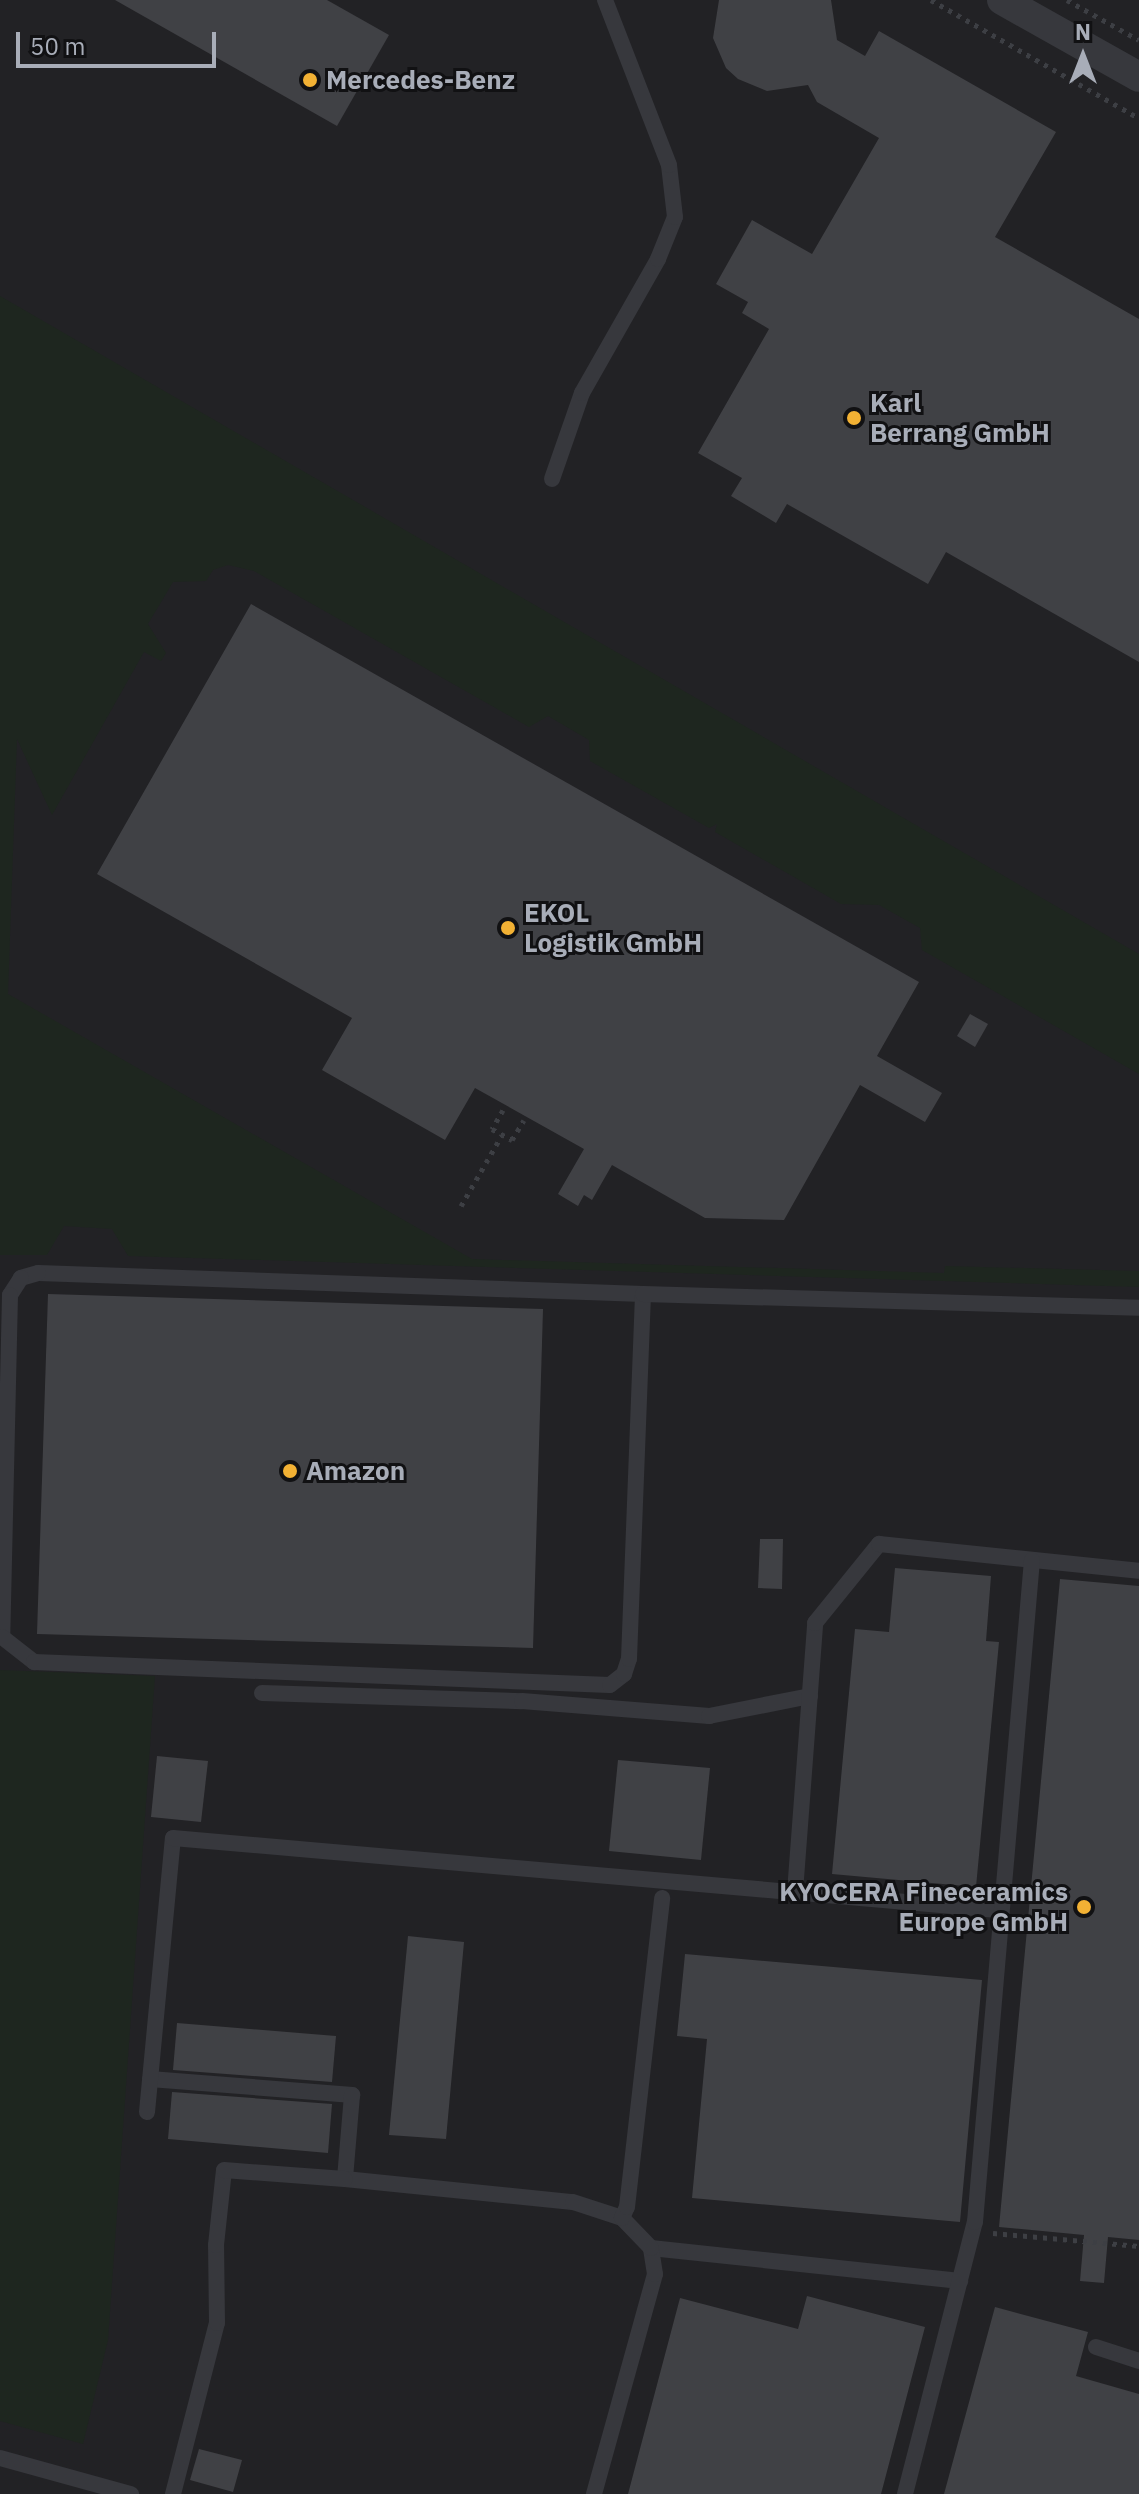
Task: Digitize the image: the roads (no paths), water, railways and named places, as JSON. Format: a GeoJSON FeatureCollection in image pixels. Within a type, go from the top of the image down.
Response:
{"type":"FeatureCollection","features":[{"type":"Feature","properties":{"kind":"street"},"geometry":{"type":"LineString","coordinates":[[1002,0],[1139,77]]}},
{"type":"Feature","properties":{"kind":"lane"},"geometry":{"type":"LineString","coordinates":[[552,479],[582,393],[658,259],[675,217],[669,165],[605,0]]}},
{"type":"Feature","properties":{"kind":"lane"},"geometry":{"type":"LineString","coordinates":[[643,1294],[629,1659],[624,1674],[610,1685],[34,1662],[2,1637],[10,1295],[21,1278],[38,1273],[1139,1308]]}},
{"type":"Feature","properties":{"kind":"lane"},"geometry":{"type":"LineString","coordinates":[[795,1892],[815,1623],[879,1544],[1139,1571]]}},
{"type":"Feature","properties":{"kind":"lane"},"geometry":{"type":"LineString","coordinates":[[905,2494],[973,2231],[998,1910],[1032,1560]]}},
{"type":"Feature","properties":{"kind":"lane"},"geometry":{"type":"LineString","coordinates":[[262,1693],[522,1701],[709,1716],[810,1696]]}},
{"type":"Feature","properties":{"kind":"lane"},"geometry":{"type":"LineString","coordinates":[[147,2112],[173,1838],[998,1910]]}},
{"type":"Feature","properties":{"kind":"lane"},"geometry":{"type":"LineString","coordinates":[[622,2218],[627,2207],[662,1898]]}},
{"type":"Feature","properties":{"kind":"lane"},"geometry":{"type":"LineString","coordinates":[[150,2079],[352,2095],[345,2179]]}},
{"type":"Feature","properties":{"kind":"lane"},"geometry":{"type":"LineString","coordinates":[[173,2494],[217,2323],[216,2245],[224,2170],[573,2202],[622,2218],[651,2248],[655,2274],[594,2494]]}},
{"type":"Feature","properties":{"kind":"lane"},"geometry":{"type":"LineString","coordinates":[[651,2248],[960,2281]]}},
{"type":"Feature","properties":{"kind":"lane"},"geometry":{"type":"LineString","coordinates":[[1096,2347],[1139,2361]]}},
{"type":"Feature","properties":{"kind":"lane"},"geometry":{"type":"LineString","coordinates":[[0,2458],[131,2494]]}},
{"type":"Feature","properties":{"kind":"place","name":"Mercedes-Benz"},"geometry":{"type":"Point","coordinates":[310,80]}},
{"type":"Feature","properties":{"kind":"place","name":"Karl Berrang GmbH"},"geometry":{"type":"Point","coordinates":[854,418]}},
{"type":"Feature","properties":{"kind":"place","name":"EKOL Logistik GmbH"},"geometry":{"type":"Point","coordinates":[508,928]}},
{"type":"Feature","properties":{"kind":"place","name":"Amazon"},"geometry":{"type":"Point","coordinates":[290,1471]}},
{"type":"Feature","properties":{"kind":"place","name":"KYOCERA Fineceramics Europe GmbH"},"geometry":{"type":"Point","coordinates":[1084,1907]}}]}
